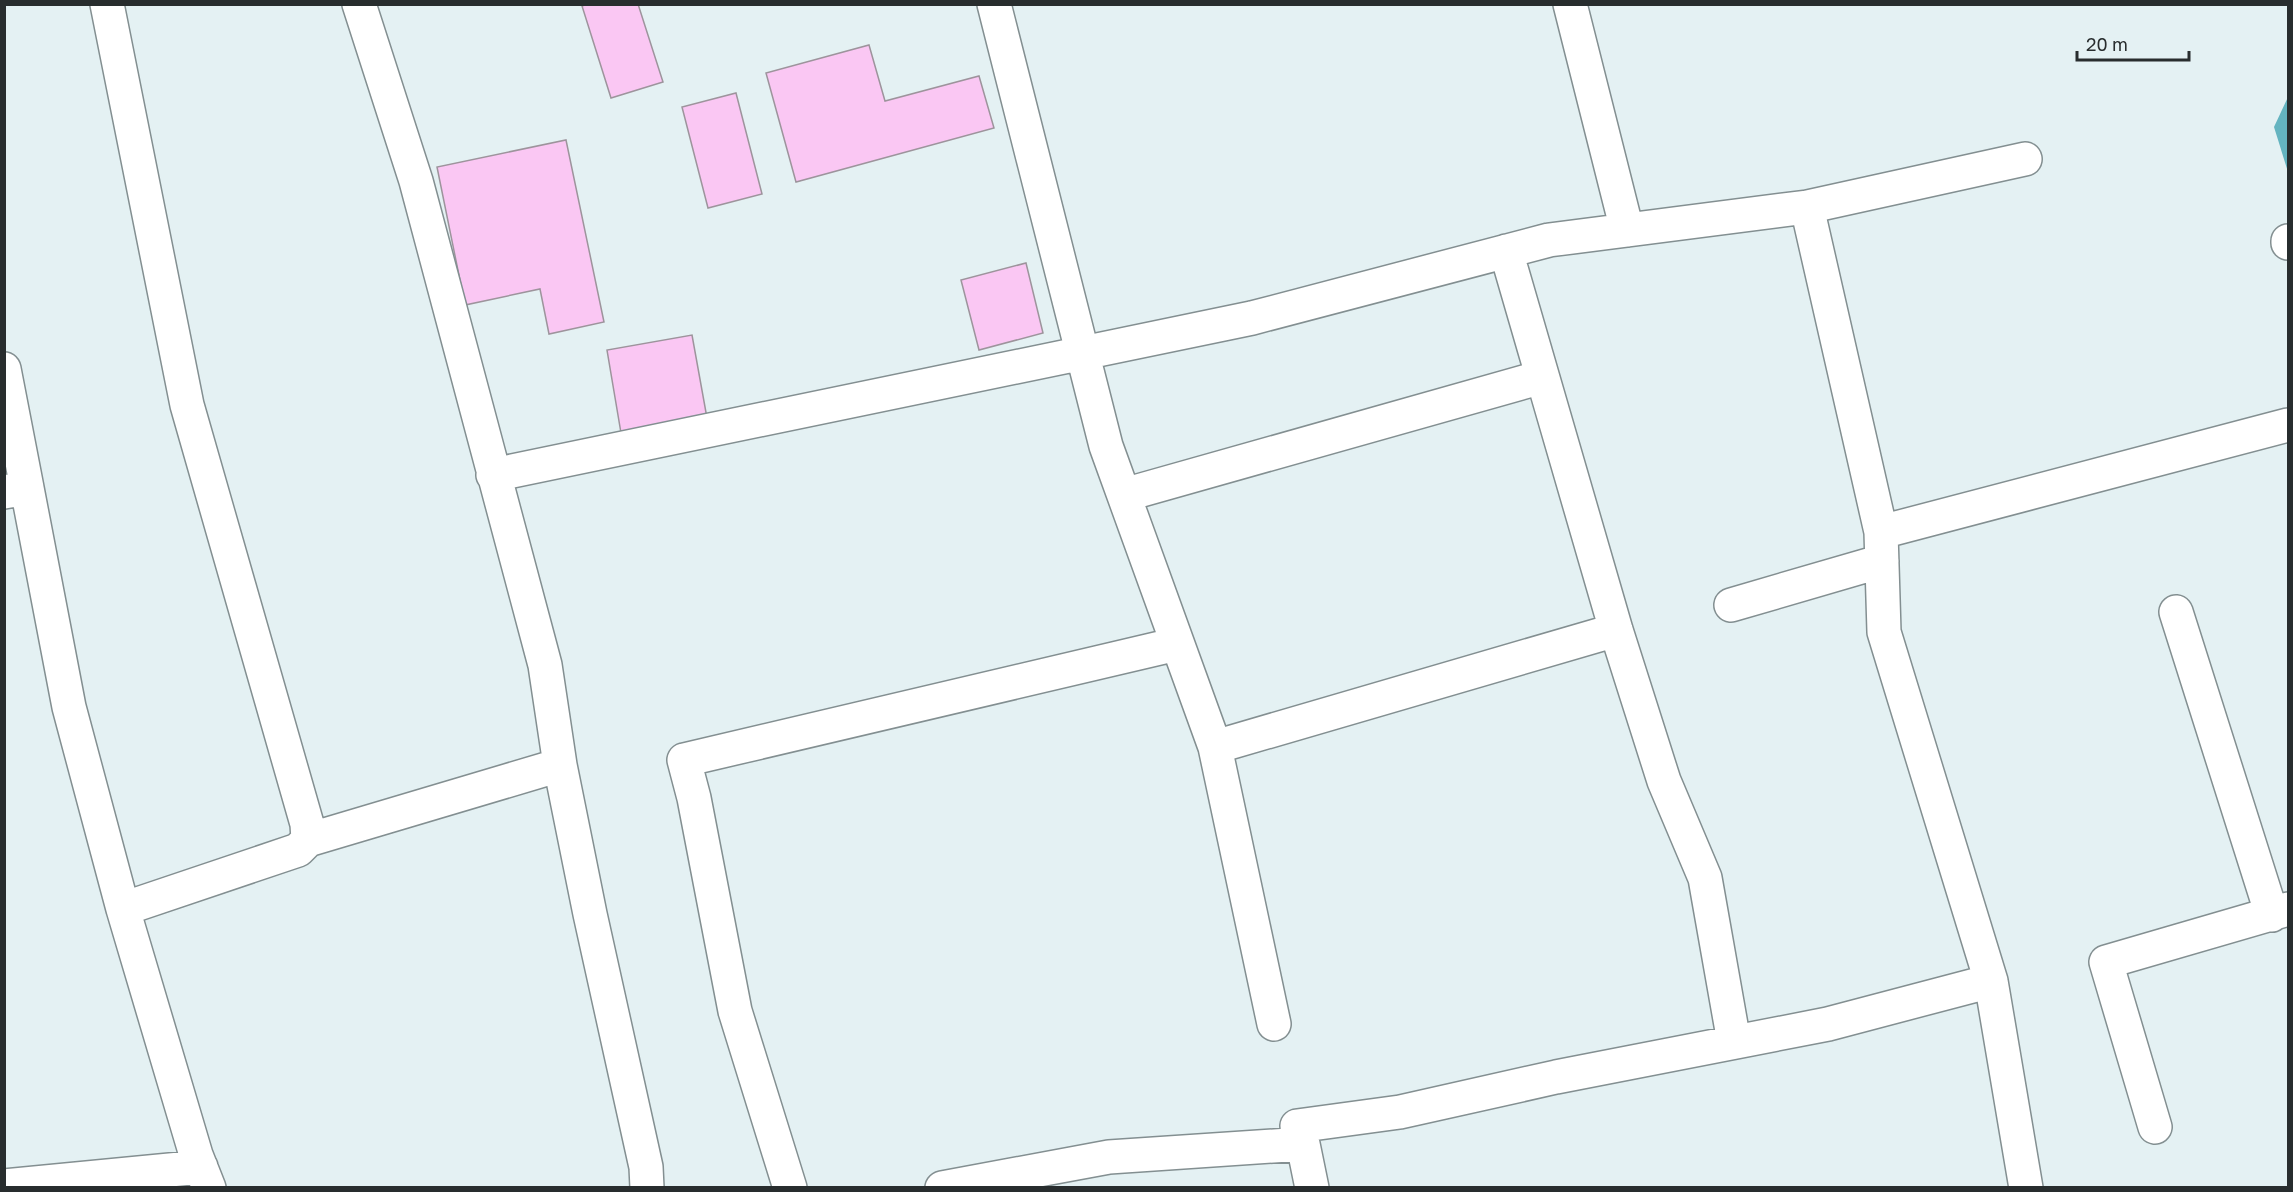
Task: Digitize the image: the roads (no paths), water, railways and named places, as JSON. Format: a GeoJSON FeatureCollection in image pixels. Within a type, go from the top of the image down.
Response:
{"type":"FeatureCollection","features":[{"type":"Feature","properties":{"kind":"street"},"geometry":{"type":"LineString","coordinates":[[107,4],[187,405],[307,824],[308,840]]}},
{"type":"Feature","properties":{"kind":"street"},"geometry":{"type":"LineString","coordinates":[[359,4],[417,181],[545,665],[561,765],[590,914],[646,1167],[647,1188]]}},
{"type":"Feature","properties":{"kind":"street"},"geometry":{"type":"LineString","coordinates":[[994,4],[1106,446],[1215,747],[1274,1024]]}},
{"type":"Feature","properties":{"kind":"street"},"geometry":{"type":"LineString","coordinates":[[1570,4],[1627,230]]}},
{"type":"Feature","properties":{"kind":"street"},"geometry":{"type":"LineString","coordinates":[[494,475],[1252,318],[1549,240],[1807,207],[2025,159]]}},
{"type":"Feature","properties":{"kind":"street"},"geometry":{"type":"LineString","coordinates":[[1807,207],[1882,547],[1884,632],[1991,981],[2026,1188]]}},
{"type":"Feature","properties":{"kind":"street"},"geometry":{"type":"LineString","coordinates":[[1506,251],[1616,630],[1664,781],[1705,878],[1734,1042]]}},
{"type":"Feature","properties":{"kind":"street"},"geometry":{"type":"LineString","coordinates":[[4,369],[16,490],[69,706],[123,909],[205,1177],[4,1186]]}},
{"type":"Feature","properties":{"kind":"street"},"geometry":{"type":"LineString","coordinates":[[1124,495],[1542,377]]}},
{"type":"Feature","properties":{"kind":"street"},"geometry":{"type":"LineString","coordinates":[[1731,605],[1882,547],[2289,425]]}},
{"type":"Feature","properties":{"kind":"street"},"geometry":{"type":"LineString","coordinates":[[2155,1127],[2106,962],[2280,912],[2175,612]]}},
{"type":"Feature","properties":{"kind":"street"},"geometry":{"type":"LineString","coordinates":[[1215,747],[1616,630]]}},
{"type":"Feature","properties":{"kind":"street"},"geometry":{"type":"LineString","coordinates":[[790,1188],[735,1011],[694,798],[684,760],[1177,644]]}},
{"type":"Feature","properties":{"kind":"street"},"geometry":{"type":"LineString","coordinates":[[123,909],[298,850],[308,840],[561,765]]}},
{"type":"Feature","properties":{"kind":"street"},"geometry":{"type":"LineString","coordinates":[[1312,1188],[1297,1126],[1400,1112],[1556,1077],[1828,1024],[1991,981]]}},
{"type":"Feature","properties":{"kind":"street"},"geometry":{"type":"LineString","coordinates":[[942,1188],[1109,1157],[1303,1144]]}},
{"type":"Feature","properties":{"kind":"water"},"geometry":{"type":"Polygon","coordinates":[[[2288,97],[2288,172],[2274,127],[2288,97]]]}}]}
